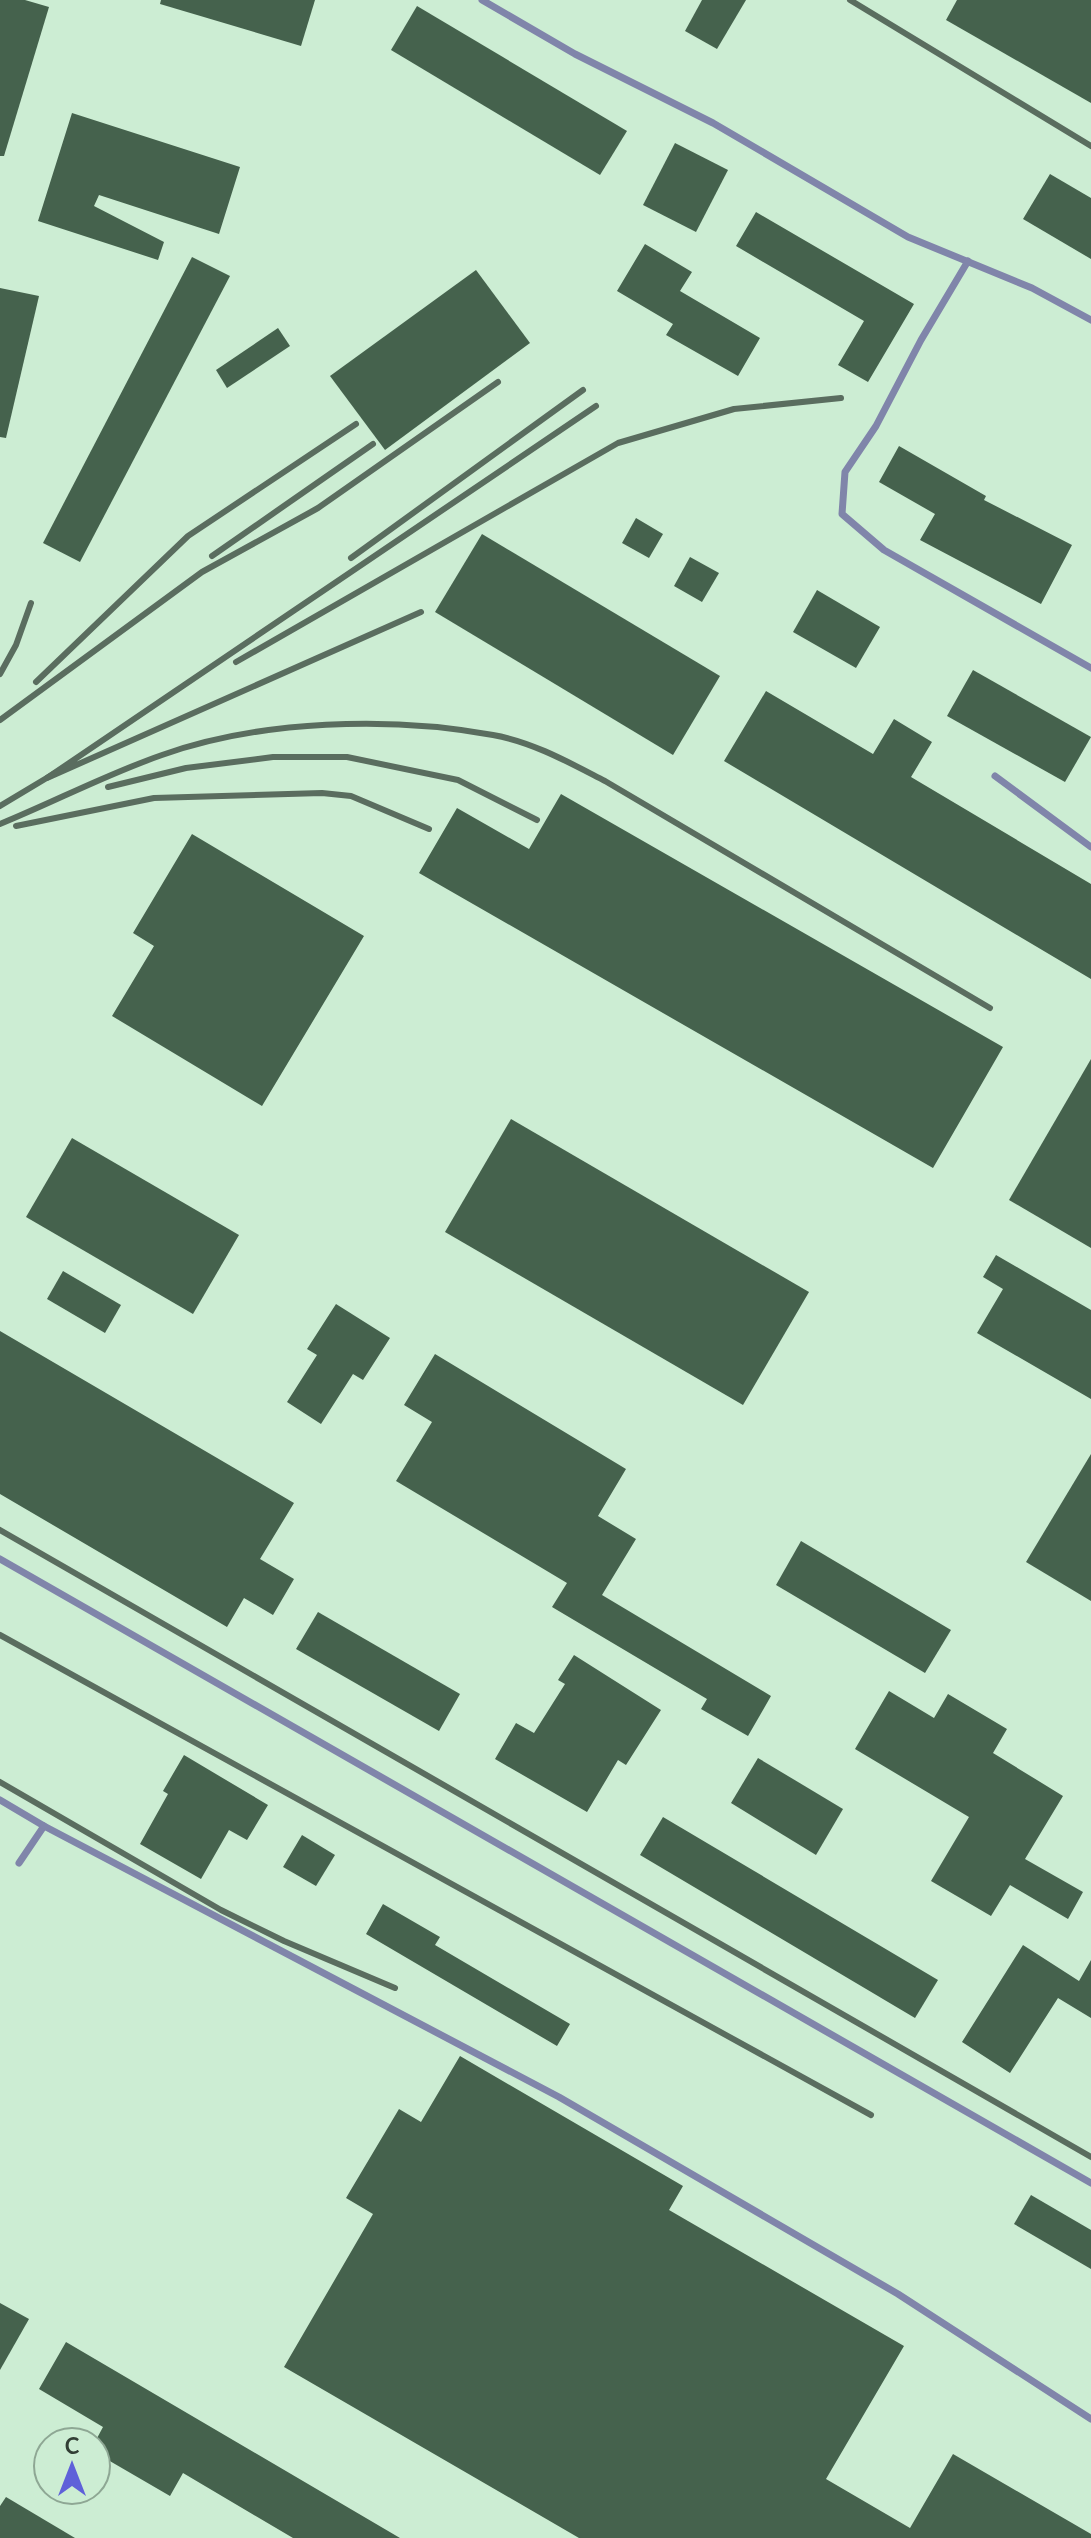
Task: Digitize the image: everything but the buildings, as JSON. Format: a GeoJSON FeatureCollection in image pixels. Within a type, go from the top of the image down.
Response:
{"type":"FeatureCollection","features":[{"type":"Feature","properties":{"kind":"lane"},"geometry":{"type":"LineString","coordinates":[[482,0],[575,54],[713,123],[908,237],[1032,288],[1091,320]]}},
{"type":"Feature","properties":{"kind":"lane"},"geometry":{"type":"LineString","coordinates":[[968,261],[876,426],[845,472],[842,514],[884,550],[1091,668]]}},
{"type":"Feature","properties":{"kind":"lane"},"geometry":{"type":"LineString","coordinates":[[995,776],[1091,847]]}},
{"type":"Feature","properties":{"kind":"lane"},"geometry":{"type":"LineString","coordinates":[[0,1559],[1091,2183]]}},
{"type":"Feature","properties":{"kind":"lane"},"geometry":{"type":"LineString","coordinates":[[0,1800],[559,2097],[898,2294],[1091,2419]]}},
{"type":"Feature","properties":{"kind":"lane"},"geometry":{"type":"LineString","coordinates":[[19,1863],[44,1826]]}},
{"type":"Feature","properties":{"kind":"railway"},"geometry":{"type":"LineString","coordinates":[[850,0],[1091,146]]}},
{"type":"Feature","properties":{"kind":"railway"},"geometry":{"type":"LineString","coordinates":[[0,720],[202,572],[318,508],[498,382]]}},
{"type":"Feature","properties":{"kind":"railway"},"geometry":{"type":"LineString","coordinates":[[351,558],[583,390]]}},
{"type":"Feature","properties":{"kind":"railway"},"geometry":{"type":"LineString","coordinates":[[236,662],[618,443],[734,409],[841,398]]}},
{"type":"Feature","properties":{"kind":"railway"},"geometry":{"type":"LineString","coordinates":[[421,612],[47,778],[596,406]]}},
{"type":"Feature","properties":{"kind":"railway"},"geometry":{"type":"LineString","coordinates":[[36,682],[188,536],[356,424]]}},
{"type":"Feature","properties":{"kind":"railway"},"geometry":{"type":"LineString","coordinates":[[212,556],[373,444]]}},
{"type":"Feature","properties":{"kind":"railway"},"geometry":{"type":"LineString","coordinates":[[0,674],[16,645],[31,603]]}},
{"type":"Feature","properties":{"kind":"railway"},"geometry":{"type":"LineString","coordinates":[[0,824],[162,755],[241,734],[283,728],[369,724],[412,725],[493,735],[537,748],[605,781],[990,1008]]}},
{"type":"Feature","properties":{"kind":"railway"},"geometry":{"type":"LineString","coordinates":[[108,787],[186,768],[273,757],[347,757],[458,780],[537,820]]}},
{"type":"Feature","properties":{"kind":"railway"},"geometry":{"type":"LineString","coordinates":[[0,806],[55,773]]}},
{"type":"Feature","properties":{"kind":"railway"},"geometry":{"type":"LineString","coordinates":[[16,826],[154,798],[322,793],[351,796],[429,829]]}},
{"type":"Feature","properties":{"kind":"railway"},"geometry":{"type":"LineString","coordinates":[[0,1530],[1091,2157]]}},
{"type":"Feature","properties":{"kind":"railway"},"geometry":{"type":"LineString","coordinates":[[0,1635],[871,2115]]}},
{"type":"Feature","properties":{"kind":"railway"},"geometry":{"type":"LineString","coordinates":[[0,1782],[221,1910],[284,1941],[395,1988]]}}]}
